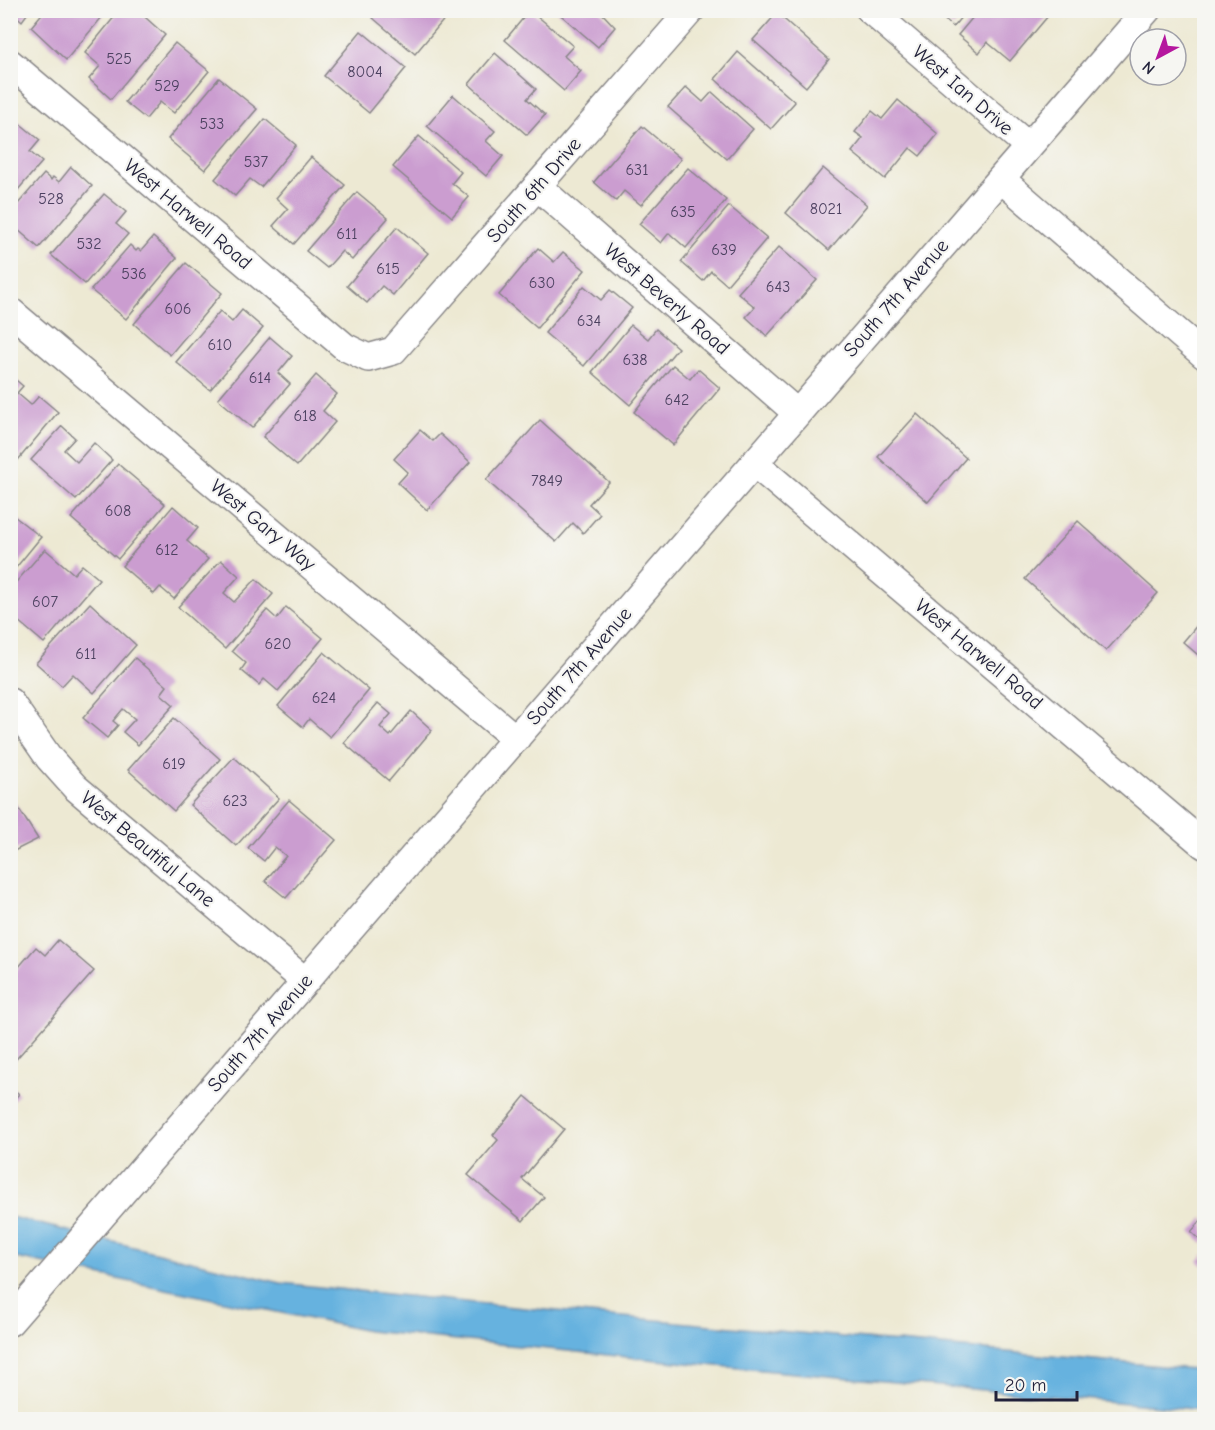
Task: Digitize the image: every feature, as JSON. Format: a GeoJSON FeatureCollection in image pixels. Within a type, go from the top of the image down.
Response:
{"type":"FeatureCollection","features":[{"type":"Feature","properties":{"kind":"street","name":"South 6th Drive"},"geometry":{"type":"LineString","coordinates":[[368,358],[393,351],[691,10]]}},
{"type":"Feature","properties":{"kind":"street","name":"West Ian Drive"},"geometry":{"type":"LineString","coordinates":[[870,10],[1028,146]]}},
{"type":"Feature","properties":{"kind":"street","name":"South 7th Avenue"},"geometry":{"type":"LineString","coordinates":[[10,1322],[1145,11]]}},
{"type":"Feature","properties":{"kind":"street","name":"West Harwell Road"},"geometry":{"type":"LineString","coordinates":[[10,63],[345,347],[368,358]]}},
{"type":"Feature","properties":{"kind":"street"},"geometry":{"type":"LineString","coordinates":[[1001,179],[1204,355]]}},
{"type":"Feature","properties":{"kind":"street","name":"West Beverly Road"},"geometry":{"type":"LineString","coordinates":[[537,186],[797,412]]}},
{"type":"Feature","properties":{"kind":"street","name":"West Gary Way"},"geometry":{"type":"LineString","coordinates":[[10,311],[516,739]]}},
{"type":"Feature","properties":{"kind":"street","name":"West Harwell Road"},"geometry":{"type":"LineString","coordinates":[[754,463],[1204,845]]}},
{"type":"Feature","properties":{"kind":"street","name":"West Beautiful Lane"},"geometry":{"type":"LineString","coordinates":[[15,718],[75,787],[305,981]]}},
{"type":"Feature","properties":{"kind":"water"},"geometry":{"type":"Polygon","coordinates":[[[11,1217],[281,1283],[514,1307],[1204,1370],[1204,1410],[707,1365],[368,1331],[11,1257],[11,1217]]]}},
{"type":"Feature","properties":{"kind":"building"},"geometry":{"type":"Polygon","coordinates":[[[10,10],[30,10],[22,21],[10,10]]]}},
{"type":"Feature","properties":{"kind":"building"},"geometry":{"type":"Polygon","coordinates":[[[45,10],[108,10],[66,60],[31,27],[45,10]]]}},
{"type":"Feature","properties":{"kind":"building"},"geometry":{"type":"Polygon","coordinates":[[[120,10],[137,10],[165,35],[111,99],[89,79],[100,66],[85,53],[120,10]]]}},
{"type":"Feature","properties":{"kind":"building"},"geometry":{"type":"Polygon","coordinates":[[[379,10],[452,10],[415,54],[373,18],[379,10]]]}},
{"type":"Feature","properties":{"kind":"building"},"geometry":{"type":"Polygon","coordinates":[[[530,10],[573,46],[564,56],[581,71],[564,91],[505,40],[530,10]]]}},
{"type":"Feature","properties":{"kind":"building"},"geometry":{"type":"Polygon","coordinates":[[[555,10],[599,10],[615,27],[598,47],[555,10]]]}},
{"type":"Feature","properties":{"kind":"building"},"geometry":{"type":"Polygon","coordinates":[[[933,10],[967,10],[953,27],[933,10]]]}},
{"type":"Feature","properties":{"kind":"building"},"geometry":{"type":"Polygon","coordinates":[[[979,10],[1040,10],[1048,16],[1010,61],[987,42],[979,53],[958,35],[979,10]]]}},
{"type":"Feature","properties":{"kind":"building"},"geometry":{"type":"Polygon","coordinates":[[[777,13],[829,59],[806,87],[753,40],[777,13]]]}},
{"type":"Feature","properties":{"kind":"building"},"geometry":{"type":"Polygon","coordinates":[[[361,31],[406,68],[369,113],[324,76],[361,31]]]}},
{"type":"Feature","properties":{"kind":"building"},"geometry":{"type":"Polygon","coordinates":[[[175,43],[209,71],[174,113],[160,102],[146,119],[125,102],[175,43]]]}},
{"type":"Feature","properties":{"kind":"building"},"geometry":{"type":"Polygon","coordinates":[[[738,52],[795,102],[771,129],[715,79],[738,52]]]}},
{"type":"Feature","properties":{"kind":"building"},"geometry":{"type":"Polygon","coordinates":[[[495,53],[536,89],[527,99],[545,115],[527,135],[469,84],[495,53]]]}},
{"type":"Feature","properties":{"kind":"building"},"geometry":{"type":"Polygon","coordinates":[[[219,78],[257,109],[205,170],[168,139],[219,78]]]}},
{"type":"Feature","properties":{"kind":"building"},"geometry":{"type":"Polygon","coordinates":[[[686,87],[703,102],[712,92],[753,129],[727,159],[668,107],[686,87]]]}},
{"type":"Feature","properties":{"kind":"building"},"geometry":{"type":"Polygon","coordinates":[[[453,95],[495,131],[486,141],[503,156],[486,176],[427,126],[453,95]]]}},
{"type":"Feature","properties":{"kind":"building"},"geometry":{"type":"Polygon","coordinates":[[[898,100],[938,134],[920,156],[910,148],[885,179],[852,152],[863,138],[855,132],[872,111],[882,119],[898,100]]]}},
{"type":"Feature","properties":{"kind":"building"},"geometry":{"type":"Polygon","coordinates":[[[265,119],[296,145],[261,187],[250,179],[235,196],[215,179],[265,119]]]}},
{"type":"Feature","properties":{"kind":"building"},"geometry":{"type":"Polygon","coordinates":[[[18,122],[40,140],[30,152],[42,162],[10,199],[10,131],[18,122]]]}},
{"type":"Feature","properties":{"kind":"building"},"geometry":{"type":"Polygon","coordinates":[[[642,126],[681,159],[641,205],[624,191],[616,201],[594,182],[642,126]]]}},
{"type":"Feature","properties":{"kind":"building"},"geometry":{"type":"Polygon","coordinates":[[[419,136],[461,172],[452,183],[469,197],[452,217],[393,167],[419,136]]]}},
{"type":"Feature","properties":{"kind":"building"},"geometry":{"type":"Polygon","coordinates":[[[311,157],[345,185],[294,244],[273,226],[288,209],[276,198],[311,157]]]}},
{"type":"Feature","properties":{"kind":"building"},"geometry":{"type":"Polygon","coordinates":[[[71,167],[92,186],[39,248],[10,223],[10,213],[44,174],[51,180],[53,177],[59,182],[71,167]]]}},
{"type":"Feature","properties":{"kind":"building"},"geometry":{"type":"Polygon","coordinates":[[[688,168],[726,200],[686,248],[669,233],[661,243],[639,224],[688,168]]]}},
{"type":"Feature","properties":{"kind":"building"},"geometry":{"type":"Polygon","coordinates":[[[823,168],[867,205],[829,250],[786,213],[823,168]]]}},
{"type":"Feature","properties":{"kind":"building"},"geometry":{"type":"Polygon","coordinates":[[[357,192],[388,218],[352,260],[342,251],[327,268],[306,251],[357,192]]]}},
{"type":"Feature","properties":{"kind":"building"},"geometry":{"type":"Polygon","coordinates":[[[104,194],[126,212],[116,224],[128,234],[85,284],[51,255],[104,194]]]}},
{"type":"Feature","properties":{"kind":"building"},"geometry":{"type":"Polygon","coordinates":[[[729,206],[767,238],[727,285],[711,271],[703,281],[681,262],[729,206]]]}},
{"type":"Feature","properties":{"kind":"building"},"geometry":{"type":"Polygon","coordinates":[[[397,227],[428,253],[393,295],[382,286],[367,303],[347,286],[397,227]]]}},
{"type":"Feature","properties":{"kind":"building"},"geometry":{"type":"Polygon","coordinates":[[[153,237],[177,258],[126,319],[91,290],[130,245],[136,251],[138,249],[141,251],[153,237]]]}},
{"type":"Feature","properties":{"kind":"building"},"geometry":{"type":"Polygon","coordinates":[[[779,247],[817,280],[767,336],[746,317],[755,307],[738,293],[779,247]]]}},
{"type":"Feature","properties":{"kind":"building"},"geometry":{"type":"Polygon","coordinates":[[[538,248],[554,262],[563,252],[585,270],[537,328],[499,295],[538,248]]]}},
{"type":"Feature","properties":{"kind":"building"},"geometry":{"type":"Polygon","coordinates":[[[186,263],[222,293],[170,355],[134,324],[186,263]]]}},
{"type":"Feature","properties":{"kind":"building"},"geometry":{"type":"Polygon","coordinates":[[[584,286],[601,300],[610,290],[632,308],[584,366],[545,333],[584,286]]]}},
{"type":"Feature","properties":{"kind":"building"},"geometry":{"type":"Polygon","coordinates":[[[242,310],[263,328],[210,390],[176,362],[220,311],[232,322],[242,310]]]}},
{"type":"Feature","properties":{"kind":"building"},"geometry":{"type":"Polygon","coordinates":[[[631,325],[648,339],[656,329],[678,348],[630,405],[592,372],[631,325]]]}},
{"type":"Feature","properties":{"kind":"building"},"geometry":{"type":"Polygon","coordinates":[[[270,337],[292,356],[278,373],[290,384],[252,428],[218,399],[270,337]]]}},
{"type":"Feature","properties":{"kind":"building"},"geometry":{"type":"Polygon","coordinates":[[[673,365],[690,379],[698,369],[720,388],[673,445],[634,412],[673,365]]]}},
{"type":"Feature","properties":{"kind":"building"},"geometry":{"type":"Polygon","coordinates":[[[316,375],[337,394],[323,411],[335,422],[297,466],[263,437],[316,375]]]}},
{"type":"Feature","properties":{"kind":"building"},"geometry":{"type":"Polygon","coordinates":[[[11,376],[23,386],[17,393],[31,405],[39,396],[58,412],[18,460],[10,454],[11,376]]]}},
{"type":"Feature","properties":{"kind":"building"},"geometry":{"type":"Polygon","coordinates":[[[917,414],[966,458],[928,502],[878,457],[917,414]]]}},
{"type":"Feature","properties":{"kind":"building"},"geometry":{"type":"Polygon","coordinates":[[[540,420],[609,482],[589,504],[600,514],[583,533],[573,523],[556,542],[486,480],[540,420]]]}},
{"type":"Feature","properties":{"kind":"building"},"geometry":{"type":"Polygon","coordinates":[[[62,426],[75,438],[64,450],[77,462],[94,443],[112,460],[76,500],[31,460],[62,426]]]}},
{"type":"Feature","properties":{"kind":"building"},"geometry":{"type":"Polygon","coordinates":[[[420,430],[433,441],[440,434],[470,462],[427,510],[398,483],[408,472],[394,459],[420,430]]]}},
{"type":"Feature","properties":{"kind":"building"},"geometry":{"type":"Polygon","coordinates":[[[118,464],[165,504],[118,559],[71,518],[118,464]]]}},
{"type":"Feature","properties":{"kind":"building"},"geometry":{"type":"Polygon","coordinates":[[[173,506],[198,528],[187,541],[208,559],[174,599],[160,587],[154,594],[122,566],[173,506]]]}},
{"type":"Feature","properties":{"kind":"building"},"geometry":{"type":"Polygon","coordinates":[[[10,513],[41,537],[10,575],[10,513]]]}},
{"type":"Feature","properties":{"kind":"building"},"geometry":{"type":"Polygon","coordinates":[[[1078,521],[1158,593],[1106,651],[1025,579],[1078,521]]]}},
{"type":"Feature","properties":{"kind":"building"},"geometry":{"type":"Polygon","coordinates":[[[45,549],[74,574],[82,565],[99,579],[44,643],[10,614],[10,589],[45,549]]]}},
{"type":"Feature","properties":{"kind":"building"},"geometry":{"type":"Polygon","coordinates":[[[221,560],[239,576],[224,593],[234,602],[256,579],[273,594],[225,649],[178,607],[221,560]]]}},
{"type":"Feature","properties":{"kind":"building"},"geometry":{"type":"Polygon","coordinates":[[[90,603],[136,645],[94,693],[73,674],[62,686],[36,663],[90,603]]]}},
{"type":"Feature","properties":{"kind":"building"},"geometry":{"type":"Polygon","coordinates":[[[286,607],[323,638],[278,691],[264,679],[259,685],[241,670],[246,663],[232,651],[267,610],[277,619],[286,607]]]}},
{"type":"Feature","properties":{"kind":"building"},"geometry":{"type":"Polygon","coordinates":[[[1204,617],[1204,660],[1183,642],[1204,617]]]}},
{"type":"Feature","properties":{"kind":"building"},"geometry":{"type":"Polygon","coordinates":[[[324,652],[369,690],[330,737],[309,719],[303,727],[278,706],[324,652]]]}},
{"type":"Feature","properties":{"kind":"building"},"geometry":{"type":"Polygon","coordinates":[[[135,658],[167,686],[161,694],[174,705],[138,745],[123,732],[135,719],[123,709],[113,721],[118,725],[107,738],[83,718],[135,658]]]}},
{"type":"Feature","properties":{"kind":"building"},"geometry":{"type":"Polygon","coordinates":[[[378,703],[391,714],[380,727],[390,736],[411,711],[432,730],[389,781],[344,743],[378,703]]]}},
{"type":"Feature","properties":{"kind":"building"},"geometry":{"type":"Polygon","coordinates":[[[174,718],[220,759],[174,811],[128,770],[174,718]]]}},
{"type":"Feature","properties":{"kind":"building"},"geometry":{"type":"Polygon","coordinates":[[[234,757],[279,798],[236,846],[190,805],[234,757]]]}},
{"type":"Feature","properties":{"kind":"building"},"geometry":{"type":"Polygon","coordinates":[[[12,798],[38,839],[10,853],[10,799],[12,798]]]}},
{"type":"Feature","properties":{"kind":"building"},"geometry":{"type":"Polygon","coordinates":[[[289,800],[336,840],[286,898],[265,881],[286,856],[275,847],[264,861],[248,848],[289,800]]]}},
{"type":"Feature","properties":{"kind":"building"},"geometry":{"type":"Polygon","coordinates":[[[58,940],[94,971],[10,1066],[10,977],[36,947],[45,955],[58,940]]]}},
{"type":"Feature","properties":{"kind":"building"},"geometry":{"type":"Polygon","coordinates":[[[10,1086],[19,1094],[10,1103],[10,1086]]]}},
{"type":"Feature","properties":{"kind":"building"},"geometry":{"type":"Polygon","coordinates":[[[525,1096],[564,1129],[522,1179],[544,1197],[523,1221],[468,1175],[498,1140],[493,1135],[525,1096]]]}},
{"type":"Feature","properties":{"kind":"building"},"geometry":{"type":"Polygon","coordinates":[[[1204,1217],[1204,1244],[1191,1232],[1204,1217]]]}},
{"type":"Feature","properties":{"kind":"building"},"geometry":{"type":"Polygon","coordinates":[[[1204,1254],[1204,1266],[1198,1261],[1204,1254]]]}}]}
